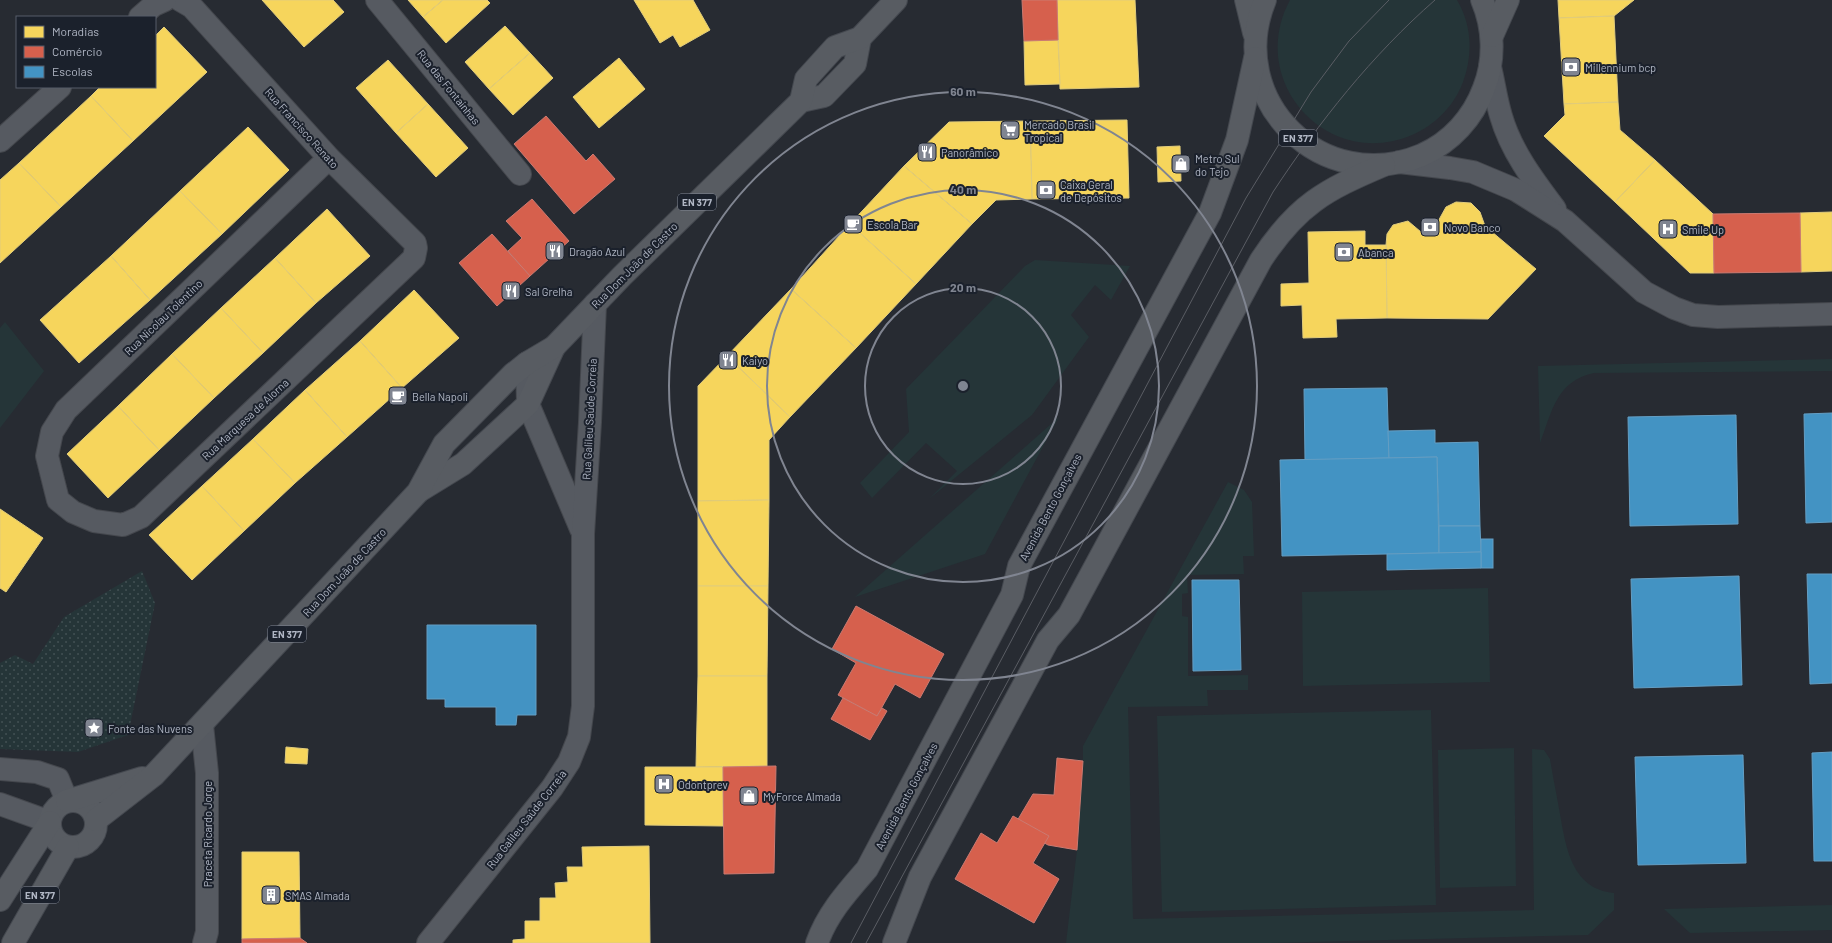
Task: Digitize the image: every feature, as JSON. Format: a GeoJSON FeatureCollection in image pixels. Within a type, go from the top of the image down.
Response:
{"type":"FeatureCollection","features":[{"type":"Feature","properties":{"kind":"main road","name":"Rua Dom João de Castro"},"geometry":{"type":"LineString","coordinates":[[96,820],[154,775],[418,492],[444,444],[513,374],[527,363],[554,347],[595,304],[801,100],[806,79],[835,47],[860,38],[896,0]]}},
{"type":"Feature","properties":{"kind":"main road","name":"EN 377"},"geometry":{"type":"LineString","coordinates":[[1246,0],[1262,88],[1269,102],[1288,129],[1298,138],[1324,154],[1353,164],[1392,163],[1428,152],[1442,144],[1465,123],[1481,97],[1490,67],[1492,36],[1482,0]]}},
{"type":"Feature","properties":{"kind":"main road","name":"EN 377"},"geometry":{"type":"LineString","coordinates":[[1255,50],[1260,12],[1265,0]]}},
{"type":"Feature","properties":{"kind":"main road","name":"EN 377"},"geometry":{"type":"LineString","coordinates":[[1492,36],[1508,0]]}},
{"type":"Feature","properties":{"kind":"main road","name":"Avenida Bento Gonçalves"},"geometry":{"type":"LineString","coordinates":[[817,943],[823,926],[835,906],[867,869],[871,862],[1012,595],[1019,566],[1210,213],[1237,140],[1255,50]]}},
{"type":"Feature","properties":{"kind":"main road"},"geometry":{"type":"LineString","coordinates":[[894,943],[924,870],[1048,640],[1069,615],[1261,260],[1278,235],[1310,203],[1332,188],[1392,163]]}},
{"type":"Feature","properties":{"kind":"main road","name":"Rua Dom João de Castro"},"geometry":{"type":"LineString","coordinates":[[418,492],[463,464],[528,404],[554,347]]}},
{"type":"Feature","properties":{"kind":"main road","name":"Rua Dom João de Castro"},"geometry":{"type":"LineString","coordinates":[[68,801],[154,775]]}},
{"type":"Feature","properties":{"kind":"main road","name":"EN 377"},"geometry":{"type":"LineString","coordinates":[[0,900],[50,822],[51,816],[57,806],[68,801]]}},
{"type":"Feature","properties":{"kind":"main road"},"geometry":{"type":"LineString","coordinates":[[50,822],[50,830],[54,838],[68,847],[77,847],[92,837],[96,830],[96,820],[89,807],[83,802],[68,801]]}},
{"type":"Feature","properties":{"kind":"main road","name":"EN 377"},"geometry":{"type":"LineString","coordinates":[[12,943],[68,847]]}},
{"type":"Feature","properties":{"kind":"street","name":"Rua Francisco Renato"},"geometry":{"type":"LineString","coordinates":[[180,0],[192,7],[329,158],[415,243],[416,248],[414,258]]}},
{"type":"Feature","properties":{"kind":"street","name":"Rua das Fontaínhas"},"geometry":{"type":"LineString","coordinates":[[377,0],[520,174]]}},
{"type":"Feature","properties":{"kind":"street"},"geometry":{"type":"LineString","coordinates":[[1490,67],[1501,116],[1516,152],[1536,183],[1564,221]]}},
{"type":"Feature","properties":{"kind":"street"},"geometry":{"type":"LineString","coordinates":[[0,141],[59,88]]}},
{"type":"Feature","properties":{"kind":"street","name":"Rua Nicolau Tolentino"},"geometry":{"type":"LineString","coordinates":[[58,500],[51,477],[47,456],[52,432],[66,410],[329,158]]}},
{"type":"Feature","properties":{"kind":"street"},"geometry":{"type":"LineString","coordinates":[[1392,163],[1450,168],[1473,172],[1516,190],[1564,221],[1644,292],[1674,308],[1694,315],[1718,317],[1832,314]]}},
{"type":"Feature","properties":{"kind":"street","name":"Rua Marquesa de Alorna"},"geometry":{"type":"LineString","coordinates":[[58,500],[73,512],[94,522],[123,525],[141,517],[414,258]]}},
{"type":"Feature","properties":{"kind":"street","name":"Rua Galileu Saúde Correia"},"geometry":{"type":"LineString","coordinates":[[428,943],[552,788],[570,762],[579,737],[583,706],[583,534],[595,304]]}},
{"type":"Feature","properties":{"kind":"street","name":"Rua Galileu Saúde Correia"},"geometry":{"type":"LineString","coordinates":[[527,363],[528,404],[583,534]]}},
{"type":"Feature","properties":{"kind":"street","name":"Praceta Ricardo Jorge"},"geometry":{"type":"LineString","coordinates":[[202,725],[207,773],[207,932],[204,943]]}},
{"type":"Feature","properties":{"kind":"street"},"geometry":{"type":"LineString","coordinates":[[0,769],[37,772],[58,779],[68,801]]}},
{"type":"Feature","properties":{"kind":"street"},"geometry":{"type":"LineString","coordinates":[[0,804],[50,822]]}},
{"type":"Feature","properties":{"kind":"shaded area"},"geometry":{"type":"Polygon","coordinates":[[[1290,0],[1457,0],[1466,20],[1469,40],[1466,72],[1459,91],[1443,114],[1428,126],[1412,135],[1381,143],[1351,140],[1324,129],[1303,111],[1287,88],[1279,60],[1279,31],[1290,0]]]}},
{"type":"Feature","properties":{"kind":"shaded area"},"geometry":{"type":"Polygon","coordinates":[[[1035,260],[1130,266],[1111,300],[1095,285],[1071,315],[1089,337],[1032,415],[929,499],[957,471],[926,443],[872,498],[860,483],[909,432],[906,389],[1025,266],[1035,260]]]}},
{"type":"Feature","properties":{"kind":"shaded area"},"geometry":{"type":"Polygon","coordinates":[[[5,322],[44,371],[0,428],[0,328],[5,322]]]}},
{"type":"Feature","properties":{"kind":"shaded area"},"geometry":{"type":"Polygon","coordinates":[[[1832,359],[1832,371],[1594,373],[1581,377],[1563,390],[1552,409],[1540,443],[1538,366],[1832,359]]]}},
{"type":"Feature","properties":{"kind":"shaded area"},"geometry":{"type":"Polygon","coordinates":[[[1059,417],[985,554],[855,597],[1059,417]]]}},
{"type":"Feature","properties":{"kind":"shaded area"},"geometry":{"type":"Polygon","coordinates":[[[1228,482],[1244,490],[1252,502],[1254,556],[1243,556],[1244,574],[1187,575],[1188,593],[1182,594],[1182,616],[1188,617],[1188,676],[1248,675],[1248,690],[1207,690],[1208,706],[1128,707],[1133,919],[1534,910],[1532,749],[1544,750],[1550,759],[1565,840],[1574,865],[1580,875],[1589,884],[1600,890],[1614,893],[1614,910],[1588,935],[1268,943],[1066,943],[1077,850],[1083,746],[1228,482]]]}},
{"type":"Feature","properties":{"kind":"shaded area"},"geometry":{"type":"Polygon","coordinates":[[[142,571],[155,603],[128,735],[78,752],[0,749],[0,663],[15,655],[33,664],[64,617],[142,571]]]}},
{"type":"Feature","properties":{"kind":"shaded area"},"geometry":{"type":"Polygon","coordinates":[[[1488,588],[1490,682],[1303,686],[1302,592],[1488,588]]]}},
{"type":"Feature","properties":{"kind":"shaded area"},"geometry":{"type":"Polygon","coordinates":[[[1431,710],[1436,905],[1162,912],[1157,716],[1431,710]]]}},
{"type":"Feature","properties":{"kind":"shaded area"},"geometry":{"type":"Polygon","coordinates":[[[1514,748],[1516,886],[1440,888],[1438,750],[1514,748]]]}},
{"type":"Feature","properties":{"kind":"shaded area"},"geometry":{"type":"Polygon","coordinates":[[[1832,905],[1832,930],[1690,933],[1664,909],[1832,905]]]}},
{"type":"Feature","properties":{"kind":"building: Moradias"},"geometry":{"type":"Polygon","coordinates":[[[262,0],[333,0],[344,12],[304,47],[262,0]]]}},
{"type":"Feature","properties":{"kind":"building: Moradias"},"geometry":{"type":"Polygon","coordinates":[[[408,0],[443,0],[423,17],[408,0]]]}},
{"type":"Feature","properties":{"kind":"building: Moradias"},"geometry":{"type":"Polygon","coordinates":[[[443,0],[487,0],[490,3],[446,43],[423,17],[443,0]]]}},
{"type":"Feature","properties":{"kind":"building: Moradias"},"geometry":{"type":"Polygon","coordinates":[[[634,0],[693,0],[710,30],[680,47],[673,35],[660,43],[634,0]]]}},
{"type":"Feature","properties":{"kind":"building: Moradias"},"geometry":{"type":"Polygon","coordinates":[[[1057,0],[1135,0],[1139,87],[1060,89],[1057,0]]]}},
{"type":"Feature","properties":{"kind":"building: Moradias"},"geometry":{"type":"Polygon","coordinates":[[[1558,0],[1634,0],[1614,16],[1559,18],[1558,0]]]}},
{"type":"Feature","properties":{"kind":"building: Moradias"},"geometry":{"type":"Polygon","coordinates":[[[1614,16],[1618,102],[1564,104],[1559,18],[1614,16]]]}},
{"type":"Feature","properties":{"kind":"building: Moradias"},"geometry":{"type":"Polygon","coordinates":[[[505,26],[530,53],[489,89],[465,62],[505,26]]]}},
{"type":"Feature","properties":{"kind":"building: Moradias"},"geometry":{"type":"Polygon","coordinates":[[[164,27],[207,72],[133,141],[91,96],[99,88],[156,88],[156,35],[164,27]]]}},
{"type":"Feature","properties":{"kind":"building: Moradias"},"geometry":{"type":"Polygon","coordinates":[[[1058,40],[1060,84],[1025,85],[1024,41],[1058,40]]]}},
{"type":"Feature","properties":{"kind":"building: Moradias"},"geometry":{"type":"Polygon","coordinates":[[[530,53],[553,78],[513,115],[489,89],[530,53]]]}},
{"type":"Feature","properties":{"kind":"building: Moradias"},"geometry":{"type":"Polygon","coordinates":[[[619,58],[645,89],[599,128],[573,97],[619,58]]]}},
{"type":"Feature","properties":{"kind":"building: Moradias"},"geometry":{"type":"Polygon","coordinates":[[[388,60],[428,104],[396,133],[356,88],[388,60]]]}},
{"type":"Feature","properties":{"kind":"building: Moradias"},"geometry":{"type":"Polygon","coordinates":[[[91,96],[133,141],[61,207],[19,163],[91,96]]]}},
{"type":"Feature","properties":{"kind":"building: Moradias"},"geometry":{"type":"Polygon","coordinates":[[[1618,102],[1620,130],[1655,160],[1615,202],[1544,136],[1565,115],[1564,104],[1618,102]]]}},
{"type":"Feature","properties":{"kind":"building: Moradias"},"geometry":{"type":"Polygon","coordinates":[[[428,104],[468,148],[436,177],[396,133],[428,104]]]}},
{"type":"Feature","properties":{"kind":"building: Moradias"},"geometry":{"type":"Polygon","coordinates":[[[1127,120],[1129,198],[1032,199],[1030,121],[1127,120]]]}},
{"type":"Feature","properties":{"kind":"building: Moradias"},"geometry":{"type":"Polygon","coordinates":[[[1030,121],[1032,199],[996,200],[972,224],[904,166],[949,122],[1030,121]]]}},
{"type":"Feature","properties":{"kind":"building: Moradias"},"geometry":{"type":"Polygon","coordinates":[[[248,127],[289,170],[222,234],[180,191],[248,127]]]}},
{"type":"Feature","properties":{"kind":"building: Moradias"},"geometry":{"type":"Polygon","coordinates":[[[1180,146],[1181,181],[1158,182],[1157,147],[1180,146]]]}},
{"type":"Feature","properties":{"kind":"building: Moradias"},"geometry":{"type":"Polygon","coordinates":[[[1655,160],[1713,214],[1714,273],[1690,273],[1615,202],[1655,160]]]}},
{"type":"Feature","properties":{"kind":"building: Moradias"},"geometry":{"type":"Polygon","coordinates":[[[19,163],[61,207],[0,263],[0,180],[19,163]]]}},
{"type":"Feature","properties":{"kind":"building: Moradias"},"geometry":{"type":"Polygon","coordinates":[[[904,166],[972,224],[916,284],[850,224],[904,166]]]}},
{"type":"Feature","properties":{"kind":"building: Moradias"},"geometry":{"type":"Polygon","coordinates":[[[180,191],[222,234],[150,300],[111,256],[180,191]]]}},
{"type":"Feature","properties":{"kind":"building: Moradias"},"geometry":{"type":"Polygon","coordinates":[[[1456,202],[1471,203],[1480,212],[1485,226],[1536,269],[1488,319],[1387,318],[1387,234],[1393,225],[1408,221],[1421,232],[1436,225],[1446,207],[1456,202]]]}},
{"type":"Feature","properties":{"kind":"building: Moradias"},"geometry":{"type":"Polygon","coordinates":[[[327,209],[370,256],[316,303],[275,258],[327,209]]]}},
{"type":"Feature","properties":{"kind":"building: Moradias"},"geometry":{"type":"Polygon","coordinates":[[[1832,212],[1832,271],[1801,272],[1800,213],[1832,212]]]}},
{"type":"Feature","properties":{"kind":"building: Moradias"},"geometry":{"type":"Polygon","coordinates":[[[850,224],[916,284],[856,348],[791,289],[850,224]]]}},
{"type":"Feature","properties":{"kind":"building: Moradias"},"geometry":{"type":"Polygon","coordinates":[[[1365,231],[1365,245],[1386,245],[1387,318],[1336,319],[1337,337],[1303,338],[1302,305],[1281,306],[1281,284],[1309,283],[1308,232],[1365,231]]]}},
{"type":"Feature","properties":{"kind":"building: Moradias"},"geometry":{"type":"Polygon","coordinates":[[[111,256],[150,300],[79,363],[40,320],[111,256]]]}},
{"type":"Feature","properties":{"kind":"building: Moradias"},"geometry":{"type":"Polygon","coordinates":[[[275,258],[316,303],[263,353],[221,308],[275,258]]]}},
{"type":"Feature","properties":{"kind":"building: Moradias"},"geometry":{"type":"Polygon","coordinates":[[[791,289],[856,348],[790,417],[727,356],[791,289]]]}},
{"type":"Feature","properties":{"kind":"building: Moradias"},"geometry":{"type":"Polygon","coordinates":[[[414,290],[459,338],[402,388],[360,341],[414,290]]]}},
{"type":"Feature","properties":{"kind":"building: Moradias"},"geometry":{"type":"Polygon","coordinates":[[[221,308],[263,353],[214,398],[172,354],[221,308]]]}},
{"type":"Feature","properties":{"kind":"building: Moradias"},"geometry":{"type":"Polygon","coordinates":[[[360,341],[402,388],[347,437],[305,390],[360,341]]]}},
{"type":"Feature","properties":{"kind":"building: Moradias"},"geometry":{"type":"Polygon","coordinates":[[[172,354],[214,398],[159,450],[118,406],[172,354]]]}},
{"type":"Feature","properties":{"kind":"building: Moradias"},"geometry":{"type":"Polygon","coordinates":[[[727,356],[790,417],[769,440],[769,500],[698,501],[698,386],[727,356]]]}},
{"type":"Feature","properties":{"kind":"building: Moradias"},"geometry":{"type":"Polygon","coordinates":[[[305,390],[347,437],[295,483],[253,439],[305,390]]]}},
{"type":"Feature","properties":{"kind":"building: Moradias"},"geometry":{"type":"Polygon","coordinates":[[[118,406],[159,450],[108,498],[67,454],[118,406]]]}},
{"type":"Feature","properties":{"kind":"building: Moradias"},"geometry":{"type":"Polygon","coordinates":[[[253,439],[295,483],[244,531],[202,486],[253,439]]]}},
{"type":"Feature","properties":{"kind":"building: Moradias"},"geometry":{"type":"Polygon","coordinates":[[[202,486],[244,531],[192,580],[149,535],[202,486]]]}},
{"type":"Feature","properties":{"kind":"building: Moradias"},"geometry":{"type":"Polygon","coordinates":[[[769,500],[768,586],[698,586],[698,501],[769,500]]]}},
{"type":"Feature","properties":{"kind":"building: Moradias"},"geometry":{"type":"Polygon","coordinates":[[[0,509],[43,538],[6,592],[0,588],[0,509]]]}},
{"type":"Feature","properties":{"kind":"building: Moradias"},"geometry":{"type":"Polygon","coordinates":[[[698,586],[768,586],[767,676],[698,676],[698,586]]]}},
{"type":"Feature","properties":{"kind":"building: Moradias"},"geometry":{"type":"Polygon","coordinates":[[[698,676],[767,676],[767,766],[696,767],[698,676]]]}},
{"type":"Feature","properties":{"kind":"building: Moradias"},"geometry":{"type":"Polygon","coordinates":[[[286,747],[308,749],[307,764],[285,763],[286,747]]]}},
{"type":"Feature","properties":{"kind":"building: Moradias"},"geometry":{"type":"Polygon","coordinates":[[[645,767],[723,767],[723,826],[645,825],[645,767]]]}},
{"type":"Feature","properties":{"kind":"building: Moradias"},"geometry":{"type":"Polygon","coordinates":[[[649,846],[650,943],[513,943],[513,940],[525,939],[525,921],[540,921],[540,898],[556,898],[555,883],[568,882],[567,867],[583,867],[582,847],[649,846]]]}},
{"type":"Feature","properties":{"kind":"building: Moradias","name":"SMAS Almada"},"geometry":{"type":"Polygon","coordinates":[[[242,852],[299,852],[300,938],[242,939],[242,852]]]}},
{"type":"Feature","properties":{"kind":"building: Comércio"},"geometry":{"type":"Polygon","coordinates":[[[1022,0],[1057,0],[1058,40],[1024,41],[1022,0]]]}},
{"type":"Feature","properties":{"kind":"building: Comércio"},"geometry":{"type":"Polygon","coordinates":[[[546,116],[586,161],[593,154],[615,179],[574,214],[514,144],[546,116]]]}},
{"type":"Feature","properties":{"kind":"building: Comércio"},"geometry":{"type":"Polygon","coordinates":[[[532,199],[569,241],[530,276],[508,251],[522,238],[506,221],[532,199]]]}},
{"type":"Feature","properties":{"kind":"building: Comércio"},"geometry":{"type":"Polygon","coordinates":[[[1800,213],[1801,272],[1714,273],[1713,214],[1800,213]]]}},
{"type":"Feature","properties":{"kind":"building: Comércio"},"geometry":{"type":"Polygon","coordinates":[[[492,234],[530,276],[497,306],[459,263],[492,234]]]}},
{"type":"Feature","properties":{"kind":"building: Comércio"},"geometry":{"type":"Polygon","coordinates":[[[856,606],[944,654],[920,698],[895,684],[877,716],[838,695],[856,663],[832,649],[856,606]]]}},
{"type":"Feature","properties":{"kind":"building: Comércio"},"geometry":{"type":"Polygon","coordinates":[[[843,698],[877,716],[882,708],[887,711],[870,740],[831,719],[843,698]]]}},
{"type":"Feature","properties":{"kind":"building: Comércio"},"geometry":{"type":"Polygon","coordinates":[[[1057,758],[1083,761],[1077,850],[1048,845],[1014,826],[1033,794],[1054,795],[1057,758]]]}},
{"type":"Feature","properties":{"kind":"building: Comércio","name":"MyForce Almada"},"geometry":{"type":"Polygon","coordinates":[[[776,766],[774,873],[724,874],[723,767],[776,766]]]}},
{"type":"Feature","properties":{"kind":"building: Comércio"},"geometry":{"type":"Polygon","coordinates":[[[1013,816],[1049,836],[1033,863],[1059,879],[1034,923],[955,879],[981,833],[997,843],[1013,816]]]}},
{"type":"Feature","properties":{"kind":"building: Comércio"},"geometry":{"type":"Polygon","coordinates":[[[300,938],[307,943],[242,943],[242,939],[300,938]]]}},
{"type":"Feature","properties":{"kind":"building: Escolas"},"geometry":{"type":"Polygon","coordinates":[[[1387,388],[1389,458],[1305,460],[1304,389],[1387,388]]]}},
{"type":"Feature","properties":{"kind":"building: Escolas"},"geometry":{"type":"Polygon","coordinates":[[[1832,413],[1832,522],[1806,523],[1804,414],[1832,413]]]}},
{"type":"Feature","properties":{"kind":"building: Escolas"},"geometry":{"type":"Polygon","coordinates":[[[1736,415],[1738,524],[1630,526],[1628,417],[1736,415]]]}},
{"type":"Feature","properties":{"kind":"building: Escolas"},"geometry":{"type":"Polygon","coordinates":[[[1435,430],[1435,443],[1478,442],[1480,526],[1439,526],[1437,457],[1389,458],[1388,431],[1435,430]]]}},
{"type":"Feature","properties":{"kind":"building: Escolas"},"geometry":{"type":"Polygon","coordinates":[[[1437,457],[1439,553],[1282,556],[1280,460],[1437,457]]]}},
{"type":"Feature","properties":{"kind":"building: Escolas"},"geometry":{"type":"Polygon","coordinates":[[[1439,526],[1480,526],[1481,552],[1439,553],[1439,526]]]}},
{"type":"Feature","properties":{"kind":"building: Escolas"},"geometry":{"type":"Polygon","coordinates":[[[1481,539],[1493,539],[1493,568],[1481,568],[1481,539]]]}},
{"type":"Feature","properties":{"kind":"building: Escolas"},"geometry":{"type":"Polygon","coordinates":[[[1481,552],[1481,568],[1387,570],[1387,554],[1481,552]]]}},
{"type":"Feature","properties":{"kind":"building: Escolas"},"geometry":{"type":"Polygon","coordinates":[[[1807,574],[1832,574],[1832,683],[1810,684],[1807,574]]]}},
{"type":"Feature","properties":{"kind":"building: Escolas"},"geometry":{"type":"Polygon","coordinates":[[[1739,576],[1742,685],[1634,688],[1631,579],[1739,576]]]}},
{"type":"Feature","properties":{"kind":"building: Escolas"},"geometry":{"type":"Polygon","coordinates":[[[1192,580],[1239,580],[1241,670],[1193,671],[1192,580]]]}},
{"type":"Feature","properties":{"kind":"building: Escolas"},"geometry":{"type":"Polygon","coordinates":[[[427,625],[536,625],[536,715],[517,715],[516,725],[496,725],[496,707],[445,707],[445,699],[427,699],[427,625]]]}},
{"type":"Feature","properties":{"kind":"building: Escolas"},"geometry":{"type":"Polygon","coordinates":[[[1832,752],[1832,861],[1814,861],[1812,753],[1832,752]]]}},
{"type":"Feature","properties":{"kind":"building: Escolas"},"geometry":{"type":"Polygon","coordinates":[[[1743,755],[1746,863],[1638,865],[1635,757],[1743,755]]]}},
{"type":"Feature","properties":{"kind":"tram line"},"geometry":{"type":"LineString","coordinates":[[851,943],[1246,198],[1311,92],[1349,41],[1389,0]]}},
{"type":"Feature","properties":{"kind":"tram line"},"geometry":{"type":"LineString","coordinates":[[866,943],[1273,192],[1309,140],[1368,66],[1435,0]]}},
{"type":"Feature","properties":{"kind":"place","name":"Millennium bcp"},"geometry":{"type":"Point","coordinates":[1571,67]}},
{"type":"Feature","properties":{"kind":"place","name":"Mercado Brasil Tropical"},"geometry":{"type":"Point","coordinates":[1010,130]}},
{"type":"Feature","properties":{"kind":"place","name":"Panorâmico"},"geometry":{"type":"Point","coordinates":[927,152]}},
{"type":"Feature","properties":{"kind":"place","name":"Metro Sul do Tejo"},"geometry":{"type":"Point","coordinates":[1181,164]}},
{"type":"Feature","properties":{"kind":"place","name":"Caixa Geral de Depósitos"},"geometry":{"type":"Point","coordinates":[1046,190]}},
{"type":"Feature","properties":{"kind":"place","name":"Escola Bar"},"geometry":{"type":"Point","coordinates":[853,224]}},
{"type":"Feature","properties":{"kind":"place","name":"Novo Banco"},"geometry":{"type":"Point","coordinates":[1430,227]}},
{"type":"Feature","properties":{"kind":"place","name":"Smile Up"},"geometry":{"type":"Point","coordinates":[1668,229]}},
{"type":"Feature","properties":{"kind":"place","name":"Dragão Azul"},"geometry":{"type":"Point","coordinates":[555,251]}},
{"type":"Feature","properties":{"kind":"place","name":"Abanca"},"geometry":{"type":"Point","coordinates":[1344,252]}},
{"type":"Feature","properties":{"kind":"place","name":"Sal Grelha"},"geometry":{"type":"Point","coordinates":[511,291]}},
{"type":"Feature","properties":{"kind":"place","name":"Kaiyo"},"geometry":{"type":"Point","coordinates":[728,360]}},
{"type":"Feature","properties":{"kind":"place","name":"Bella Napoli"},"geometry":{"type":"Point","coordinates":[398,396]}},
{"type":"Feature","properties":{"kind":"place","name":"Fonte das Nuvens"},"geometry":{"type":"Point","coordinates":[94,728]}},
{"type":"Feature","properties":{"kind":"place","name":"Odontprev"},"geometry":{"type":"Point","coordinates":[664,784]}},
{"type":"Feature","properties":{"kind":"place","name":"MyForce Almada"},"geometry":{"type":"Point","coordinates":[749,796]}},
{"type":"Feature","properties":{"kind":"place","name":"SMAS Almada"},"geometry":{"type":"Point","coordinates":[271,895]}}]}
